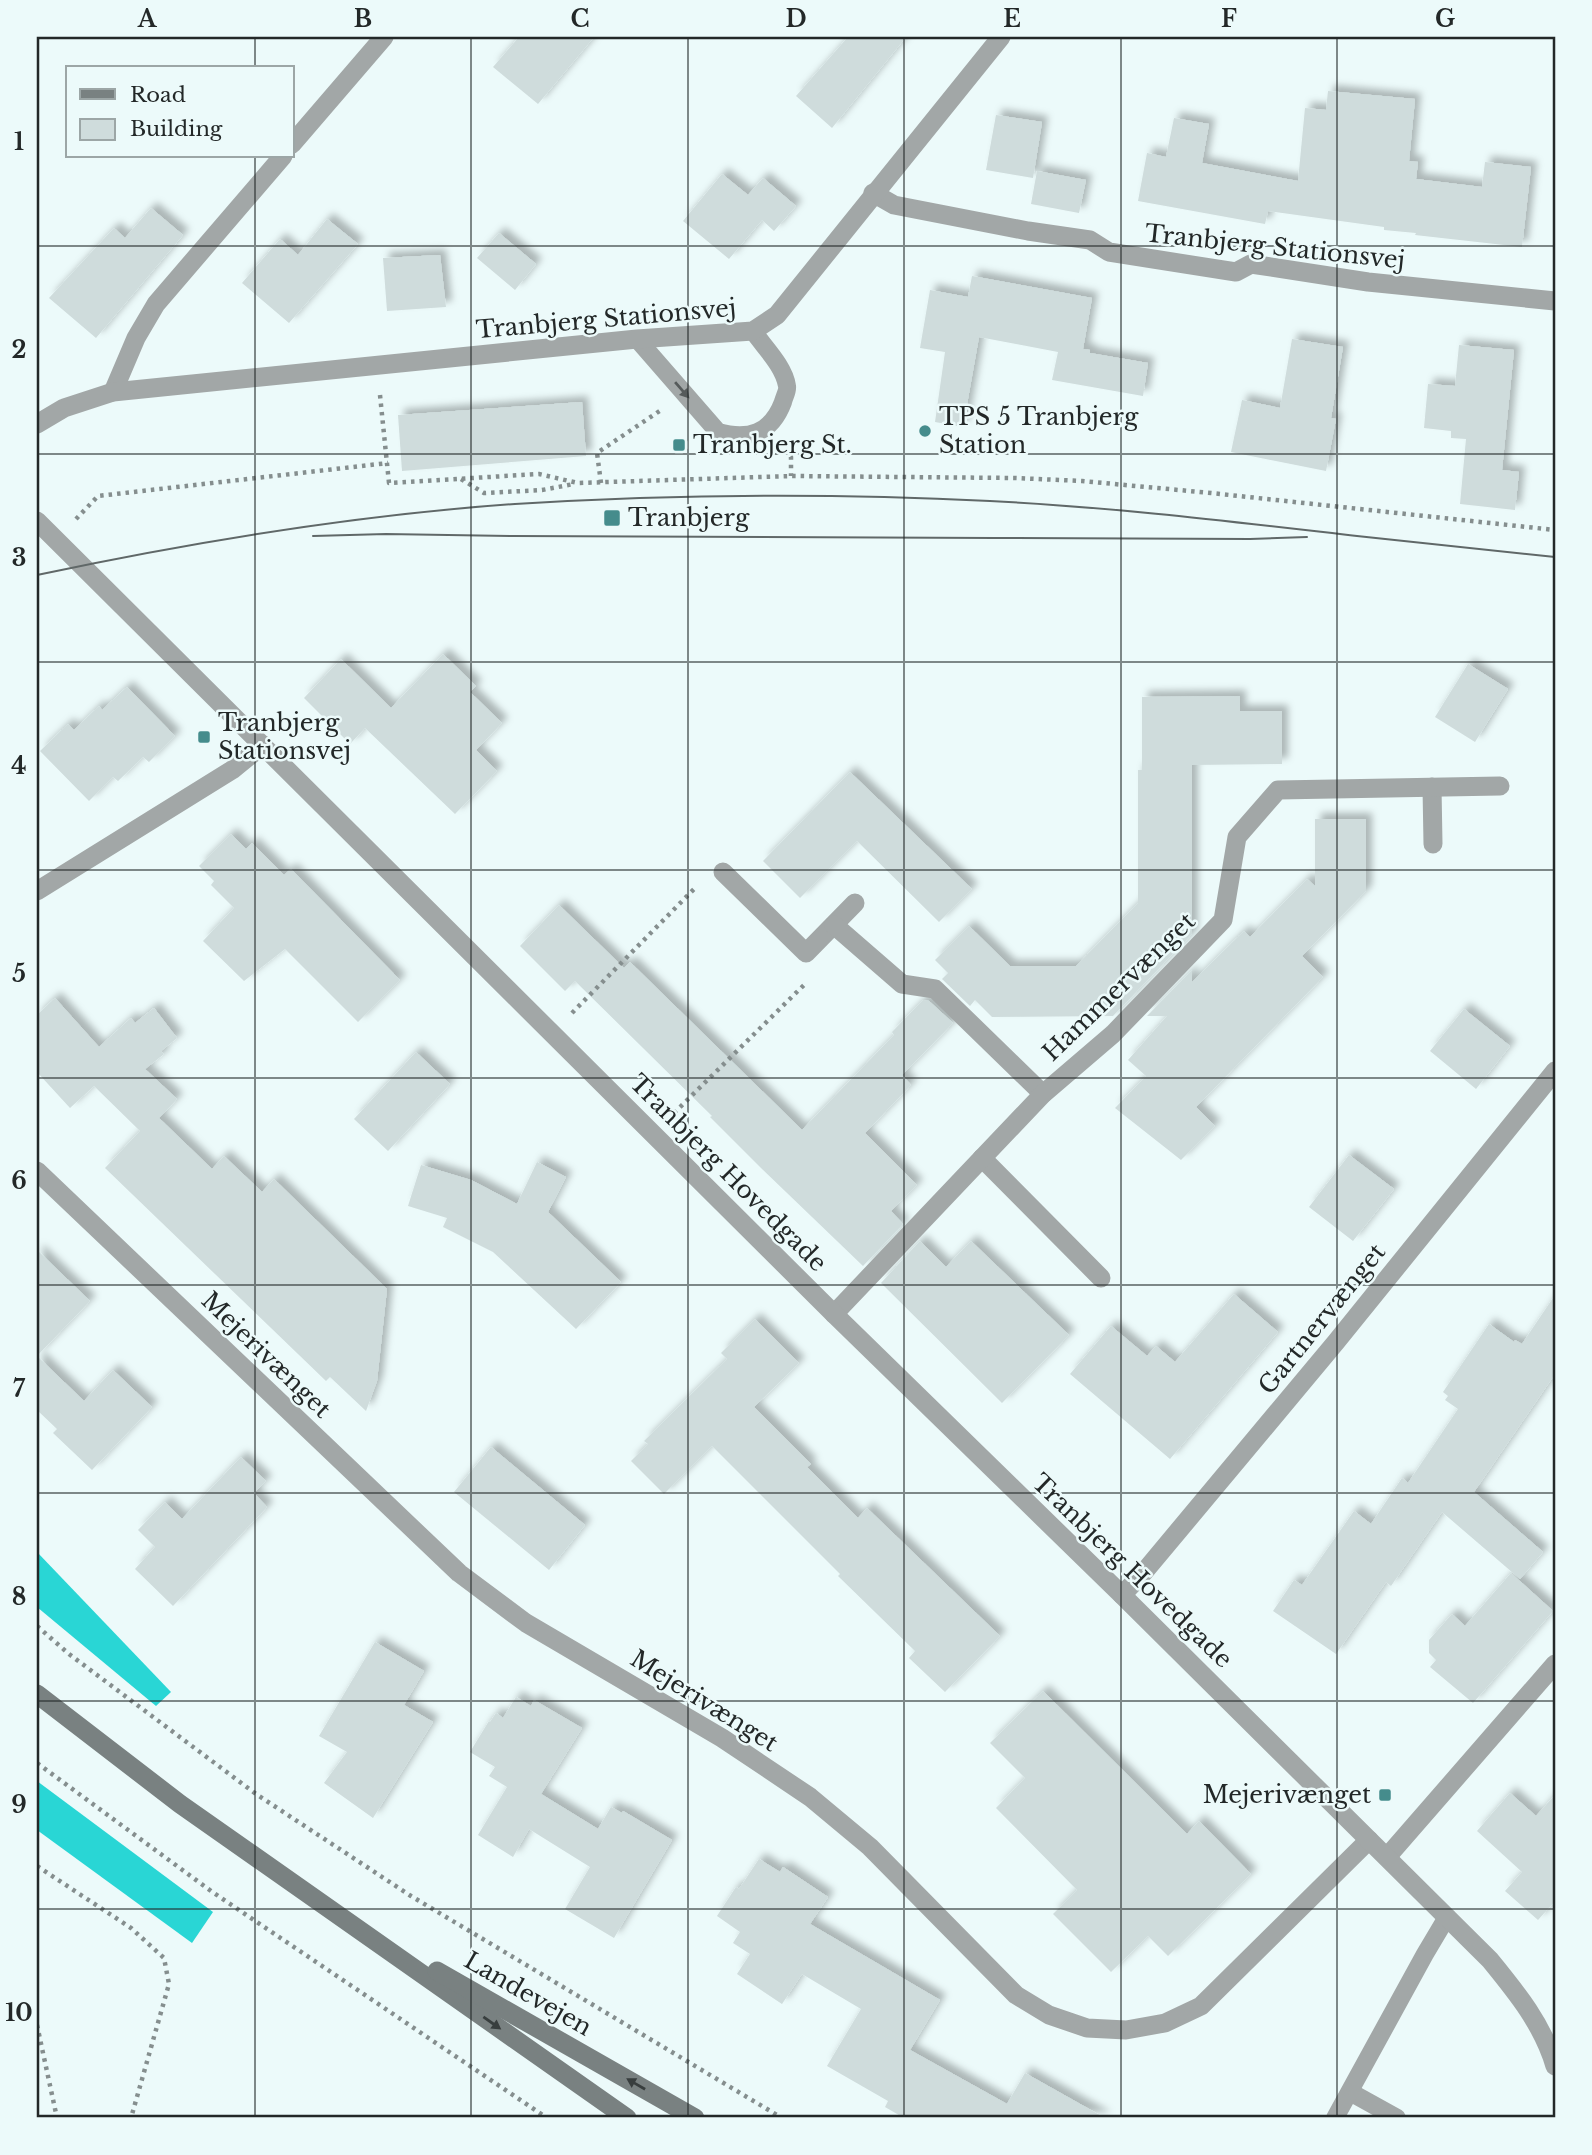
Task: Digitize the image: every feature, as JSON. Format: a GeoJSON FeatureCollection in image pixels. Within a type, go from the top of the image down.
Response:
{"type":"FeatureCollection","features":[{"type":"Feature","properties":{"kind":"main road","name":"Landevejen"},"geometry":{"type":"LineString","coordinates":[[37,1695],[180,1804],[627,2118]]}},
{"type":"Feature","properties":{"kind":"main road","name":"Landevejen"},"geometry":{"type":"LineString","coordinates":[[336,1913],[695,2118]]}},
{"type":"Feature","properties":{"kind":"street"},"geometry":{"type":"LineString","coordinates":[[294,142],[384,37]]}},
{"type":"Feature","properties":{"kind":"street","name":"Tranbjerg Stationsvej"},"geometry":{"type":"LineString","coordinates":[[37,424],[64,408],[113,392],[637,339],[753,331],[776,315],[1001,37]]}},
{"type":"Feature","properties":{"kind":"street"},"geometry":{"type":"LineString","coordinates":[[113,392],[136,338],[156,304],[280,158]]}},
{"type":"Feature","properties":{"kind":"street","name":"Tranbjerg Stationsvej"},"geometry":{"type":"LineString","coordinates":[[873,194],[894,205],[1090,240],[1109,252],[1210,268],[1236,272],[1251,264],[1379,283],[1555,301]]}},
{"type":"Feature","properties":{"kind":"street","name":"Tranbjerg Hovedgade"},"geometry":{"type":"LineString","coordinates":[[37,521],[834,1314],[1490,1960],[1523,2000],[1541,2029],[1555,2066]]}},
{"type":"Feature","properties":{"kind":"street"},"geometry":{"type":"LineString","coordinates":[[37,891],[232,770],[263,745]]}},
{"type":"Feature","properties":{"kind":"street","name":"Hammervænget"},"geometry":{"type":"LineString","coordinates":[[834,1314],[1043,1094],[1113,1034],[1223,920],[1237,837],[1278,790],[1500,786]]}},
{"type":"Feature","properties":{"kind":"street"},"geometry":{"type":"LineString","coordinates":[[1432,787],[1433,844]]}},
{"type":"Feature","properties":{"kind":"street"},"geometry":{"type":"LineString","coordinates":[[723,872],[807,953],[856,903]]}},
{"type":"Feature","properties":{"kind":"street","name":"Hammervænget"},"geometry":{"type":"LineString","coordinates":[[834,925],[902,984],[934,989],[1043,1094]]}},
{"type":"Feature","properties":{"kind":"street","name":"Gartnervænget"},"geometry":{"type":"LineString","coordinates":[[1122,1595],[1328,1351],[1555,1071]]}},
{"type":"Feature","properties":{"kind":"street"},"geometry":{"type":"LineString","coordinates":[[982,1158],[1101,1278]]}},
{"type":"Feature","properties":{"kind":"street","name":"Mejerivænget"},"geometry":{"type":"LineString","coordinates":[[37,1171],[459,1573],[526,1623],[722,1738],[810,1797],[870,1847],[1016,1995],[1049,2015],[1087,2028],[1126,2030],[1165,2023],[1200,2006],[1369,1840]]}},
{"type":"Feature","properties":{"kind":"street"},"geometry":{"type":"LineString","coordinates":[[1387,1857],[1555,1664]]}},
{"type":"Feature","properties":{"kind":"lane"},"geometry":{"type":"LineString","coordinates":[[637,339],[718,432],[733,436],[750,435],[766,428],[780,409],[788,388],[782,372],[753,331]]}},
{"type":"Feature","properties":{"kind":"lane"},"geometry":{"type":"LineString","coordinates":[[1335,2118],[1447,1917]]}},
{"type":"Feature","properties":{"kind":"lane"},"geometry":{"type":"LineString","coordinates":[[1350,2092],[1397,2118]]}},
{"type":"Feature","properties":{"kind":"path"},"geometry":{"type":"LineString","coordinates":[[377,366],[389,484],[539,474],[578,483]]}},
{"type":"Feature","properties":{"kind":"path"},"geometry":{"type":"LineString","coordinates":[[601,483],[597,453],[684,394]]}},
{"type":"Feature","properties":{"kind":"path"},"geometry":{"type":"LineString","coordinates":[[56,540],[98,496],[388,463]]}},
{"type":"Feature","properties":{"kind":"path"},"geometry":{"type":"LineString","coordinates":[[460,479],[484,493],[542,490],[578,483],[791,476],[1069,480],[1555,530]]}},
{"type":"Feature","properties":{"kind":"path"},"geometry":{"type":"LineString","coordinates":[[552,1032],[709,874],[723,872]]}},
{"type":"Feature","properties":{"kind":"path"},"geometry":{"type":"LineString","coordinates":[[654,1134],[811,978]]}},
{"type":"Feature","properties":{"kind":"path"},"geometry":{"type":"LineString","coordinates":[[37,1626],[69,1654],[257,1794],[411,1896],[782,2118]]}},
{"type":"Feature","properties":{"kind":"path"},"geometry":{"type":"LineString","coordinates":[[37,1763],[211,1891],[547,2118]]}},
{"type":"Feature","properties":{"kind":"path"},"geometry":{"type":"LineString","coordinates":[[37,1866],[131,1928],[164,1958],[169,1984],[131,2118]]}},
{"type":"Feature","properties":{"kind":"path"},"geometry":{"type":"LineString","coordinates":[[37,2025],[57,2118]]}},
{"type":"Feature","properties":{"kind":"shaded area"},"geometry":{"type":"Polygon","coordinates":[[[37,1552],[171,1692],[156,1706],[37,1607],[37,1552]]]}},
{"type":"Feature","properties":{"kind":"shaded area"},"geometry":{"type":"Polygon","coordinates":[[[37,1781],[213,1912],[192,1943],[37,1830],[37,1781]]]}},
{"type":"Feature","properties":{"kind":"building"},"geometry":{"type":"Polygon","coordinates":[[[519,37],[594,37],[538,104],[493,67],[519,37]]]}},
{"type":"Feature","properties":{"kind":"building"},"geometry":{"type":"Polygon","coordinates":[[[848,37],[906,37],[832,128],[796,96],[848,37]]]}},
{"type":"Feature","properties":{"kind":"building"},"geometry":{"type":"Polygon","coordinates":[[[1328,91],[1415,99],[1409,161],[1418,162],[1416,179],[1482,187],[1485,162],[1531,167],[1522,247],[1415,235],[1416,233],[1384,230],[1384,227],[1268,211],[1265,224],[1138,201],[1147,153],[1166,157],[1174,118],[1209,124],[1202,163],[1298,181],[1305,108],[1326,110],[1328,91]]]}},
{"type":"Feature","properties":{"kind":"building"},"geometry":{"type":"Polygon","coordinates":[[[996,115],[1042,122],[1033,178],[986,170],[996,115]]]}},
{"type":"Feature","properties":{"kind":"building"},"geometry":{"type":"Polygon","coordinates":[[[1037,171],[1086,180],[1079,213],[1031,204],[1037,171]]]}},
{"type":"Feature","properties":{"kind":"building"},"geometry":{"type":"Polygon","coordinates":[[[722,174],[748,195],[763,178],[796,206],[774,231],[762,220],[729,259],[683,221],[722,174]]]}},
{"type":"Feature","properties":{"kind":"building"},"geometry":{"type":"Polygon","coordinates":[[[151,208],[183,235],[96,338],[49,298],[114,228],[125,238],[151,208]]]}},
{"type":"Feature","properties":{"kind":"building"},"geometry":{"type":"Polygon","coordinates":[[[327,219],[358,244],[289,323],[242,283],[280,239],[298,255],[327,219]]]}},
{"type":"Feature","properties":{"kind":"building"},"geometry":{"type":"Polygon","coordinates":[[[499,233],[536,264],[515,290],[477,258],[499,233]]]}},
{"type":"Feature","properties":{"kind":"building"},"geometry":{"type":"Polygon","coordinates":[[[440,255],[446,307],[387,311],[383,258],[440,255]]]}},
{"type":"Feature","properties":{"kind":"building"},"geometry":{"type":"Polygon","coordinates":[[[972,276],[1092,298],[1083,349],[1090,350],[1090,353],[1148,363],[1143,396],[1052,380],[1058,352],[979,337],[963,427],[935,422],[945,352],[920,348],[930,290],[968,297],[972,276]]]}},
{"type":"Feature","properties":{"kind":"building"},"geometry":{"type":"Polygon","coordinates":[[[1292,339],[1343,347],[1331,418],[1336,419],[1326,471],[1231,452],[1242,400],[1280,408],[1292,339]]]}},
{"type":"Feature","properties":{"kind":"building"},"geometry":{"type":"Polygon","coordinates":[[[1459,345],[1514,350],[1502,470],[1519,472],[1515,510],[1460,504],[1466,439],[1451,438],[1451,431],[1424,428],[1428,384],[1455,386],[1459,345]]]}},
{"type":"Feature","properties":{"kind":"building"},"geometry":{"type":"Polygon","coordinates":[[[582,402],[586,456],[402,471],[398,415],[582,402]]]}},
{"type":"Feature","properties":{"kind":"building"},"geometry":{"type":"Polygon","coordinates":[[[443,654],[476,686],[470,692],[502,723],[476,750],[497,771],[455,814],[365,728],[350,744],[304,698],[341,659],[391,708],[443,654]]]}},
{"type":"Feature","properties":{"kind":"building"},"geometry":{"type":"Polygon","coordinates":[[[1468,664],[1508,689],[1475,742],[1435,717],[1468,664]]]}},
{"type":"Feature","properties":{"kind":"building"},"geometry":{"type":"Polygon","coordinates":[[[127,687],[175,736],[149,762],[143,757],[118,781],[113,777],[89,801],[40,751],[68,724],[74,730],[99,706],[102,710],[127,687]]]}},
{"type":"Feature","properties":{"kind":"building"},"geometry":{"type":"Polygon","coordinates":[[[1240,696],[1240,711],[1282,711],[1282,764],[1192,765],[1192,934],[1113,1016],[992,1017],[975,1000],[970,1006],[942,979],[948,973],[935,960],[969,926],[1010,966],[1076,966],[1138,903],[1138,770],[1142,770],[1142,697],[1240,696]]]}},
{"type":"Feature","properties":{"kind":"building"},"geometry":{"type":"Polygon","coordinates":[[[850,772],[972,889],[939,922],[857,841],[800,898],[763,861],[850,772]]]}},
{"type":"Feature","properties":{"kind":"building"},"geometry":{"type":"Polygon","coordinates":[[[1315,819],[1366,819],[1366,891],[1302,956],[1323,977],[1196,1107],[1215,1126],[1181,1160],[1115,1108],[1146,1076],[1128,1060],[1167,1016],[1147,1016],[1192,970],[1192,982],[1244,931],[1250,937],[1307,879],[1315,886],[1315,819]]]}},
{"type":"Feature","properties":{"kind":"building"},"geometry":{"type":"Polygon","coordinates":[[[231,834],[246,849],[252,843],[284,875],[291,869],[400,980],[358,1022],[285,949],[244,981],[203,941],[234,908],[211,885],[214,881],[199,866],[231,834]]]}},
{"type":"Feature","properties":{"kind":"building"},"geometry":{"type":"Polygon","coordinates":[[[559,905],[624,968],[630,962],[802,1130],[894,1035],[892,1032],[923,1000],[929,1001],[953,1023],[902,1075],[911,1085],[865,1133],[917,1185],[891,1211],[903,1224],[863,1266],[575,981],[565,991],[520,946],[559,905]]]}},
{"type":"Feature","properties":{"kind":"building"},"geometry":{"type":"Polygon","coordinates":[[[55,998],[99,1047],[131,1018],[135,1023],[154,1008],[177,1038],[161,1051],[164,1054],[145,1069],[177,1099],[159,1118],[212,1169],[224,1156],[262,1192],[274,1179],[387,1289],[377,1381],[366,1411],[330,1377],[326,1381],[105,1168],[140,1131],[94,1086],[70,1108],[37,1072],[37,1015],[55,998]]]}},
{"type":"Feature","properties":{"kind":"building"},"geometry":{"type":"Polygon","coordinates":[[[1464,1009],[1510,1046],[1476,1089],[1430,1051],[1464,1009]]]}},
{"type":"Feature","properties":{"kind":"building"},"geometry":{"type":"Polygon","coordinates":[[[416,1052],[450,1084],[388,1151],[354,1119],[416,1052]]]}},
{"type":"Feature","properties":{"kind":"building"},"geometry":{"type":"Polygon","coordinates":[[[1349,1155],[1394,1189],[1353,1241],[1309,1207],[1349,1155]]]}},
{"type":"Feature","properties":{"kind":"building"},"geometry":{"type":"Polygon","coordinates":[[[537,1162],[566,1177],[548,1212],[621,1282],[576,1329],[493,1252],[443,1227],[447,1218],[408,1206],[421,1165],[471,1180],[517,1204],[537,1162]]]}},
{"type":"Feature","properties":{"kind":"building"},"geometry":{"type":"Polygon","coordinates":[[[920,1241],[946,1267],[971,1241],[1069,1335],[1002,1403],[881,1283],[920,1241]]]}},
{"type":"Feature","properties":{"kind":"building"},"geometry":{"type":"Polygon","coordinates":[[[37,1250],[90,1301],[37,1356],[37,1250]]]}},
{"type":"Feature","properties":{"kind":"building"},"geometry":{"type":"Polygon","coordinates":[[[1234,1294],[1278,1332],[1170,1459],[1070,1374],[1111,1326],[1147,1356],[1156,1346],[1175,1362],[1234,1294]]]}},
{"type":"Feature","properties":{"kind":"building"},"geometry":{"type":"Polygon","coordinates":[[[1555,1295],[1555,1374],[1474,1492],[1543,1552],[1520,1579],[1442,1512],[1391,1586],[1386,1582],[1336,1654],[1273,1611],[1294,1580],[1302,1585],[1354,1511],[1371,1524],[1402,1478],[1408,1483],[1458,1409],[1445,1400],[1448,1396],[1443,1392],[1489,1324],[1514,1342],[1515,1340],[1522,1344],[1555,1295]]]}},
{"type":"Feature","properties":{"kind":"building"},"geometry":{"type":"Polygon","coordinates":[[[755,1319],[799,1363],[754,1407],[811,1464],[807,1467],[858,1518],[867,1508],[1000,1636],[945,1692],[909,1658],[915,1651],[712,1446],[664,1494],[631,1461],[648,1444],[644,1441],[727,1359],[721,1353],[755,1319]]]}},
{"type":"Feature","properties":{"kind":"building"},"geometry":{"type":"Polygon","coordinates":[[[37,1356],[84,1401],[113,1370],[152,1407],[92,1470],[53,1433],[57,1429],[37,1410],[37,1356]]]}},
{"type":"Feature","properties":{"kind":"building"},"geometry":{"type":"Polygon","coordinates":[[[491,1447],[585,1525],[549,1570],[454,1492],[491,1447]]]}},
{"type":"Feature","properties":{"kind":"building"},"geometry":{"type":"Polygon","coordinates":[[[241,1457],[266,1481],[254,1493],[267,1507],[173,1606],[135,1569],[155,1547],[138,1530],[165,1502],[182,1519],[241,1457]]]}},
{"type":"Feature","properties":{"kind":"building"},"geometry":{"type":"Polygon","coordinates":[[[1511,1573],[1553,1611],[1473,1703],[1430,1667],[1436,1660],[1429,1653],[1429,1640],[1452,1614],[1465,1626],[1511,1573]]]}},
{"type":"Feature","properties":{"kind":"building"},"geometry":{"type":"Polygon","coordinates":[[[375,1642],[424,1671],[404,1705],[433,1722],[373,1818],[324,1783],[347,1752],[319,1736],[375,1642]]]}},
{"type":"Feature","properties":{"kind":"building"},"geometry":{"type":"Polygon","coordinates":[[[1043,1691],[1187,1834],[1199,1821],[1251,1874],[1168,1956],[1148,1936],[1111,1972],[1053,1914],[1077,1890],[996,1808],[1025,1778],[990,1743],[1043,1691]]]}},
{"type":"Feature","properties":{"kind":"building"},"geometry":{"type":"Polygon","coordinates":[[[516,1697],[531,1706],[534,1700],[582,1728],[541,1794],[598,1829],[611,1807],[622,1813],[623,1811],[672,1840],[614,1938],[565,1909],[590,1867],[529,1829],[513,1857],[478,1835],[507,1787],[489,1776],[495,1767],[470,1752],[489,1721],[496,1713],[503,1718],[516,1697]]]}},
{"type":"Feature","properties":{"kind":"building"},"geometry":{"type":"Polygon","coordinates":[[[1510,1793],[1536,1816],[1555,1795],[1555,1901],[1538,1920],[1505,1891],[1522,1872],[1477,1831],[1510,1793]]]}},
{"type":"Feature","properties":{"kind":"building"},"geometry":{"type":"Polygon","coordinates":[[[759,1859],[780,1872],[783,1867],[828,1897],[810,1924],[940,2000],[910,2050],[1007,2104],[1025,2073],[1105,2118],[904,2118],[885,2107],[888,2101],[827,2066],[861,2009],[802,1974],[782,2004],[737,1974],[750,1954],[733,1943],[740,1932],[717,1916],[759,1859]]]}},
{"type":"Feature","properties":{"kind":"tram line"},"geometry":{"type":"LineString","coordinates":[[37,575],[215,541],[395,515],[515,504],[752,496],[931,498],[1082,507],[1555,557]]}},
{"type":"Feature","properties":{"kind":"tram line"},"geometry":{"type":"LineString","coordinates":[[313,536],[1307,537]]}},
{"type":"Feature","properties":{"kind":"place","name":"TPS 5 Tranbjerg Station"},"geometry":{"type":"Point","coordinates":[925,431]}},
{"type":"Feature","properties":{"kind":"place","name":"Tranbjerg St."},"geometry":{"type":"Point","coordinates":[679,445]}},
{"type":"Feature","properties":{"kind":"place","name":"Tranbjerg"},"geometry":{"type":"Point","coordinates":[612,518]}},
{"type":"Feature","properties":{"kind":"place","name":"Tranbjerg Stationsvej"},"geometry":{"type":"Point","coordinates":[204,737]}},
{"type":"Feature","properties":{"kind":"place","name":"Mejerivænget"},"geometry":{"type":"Point","coordinates":[1385,1795]}}]}
